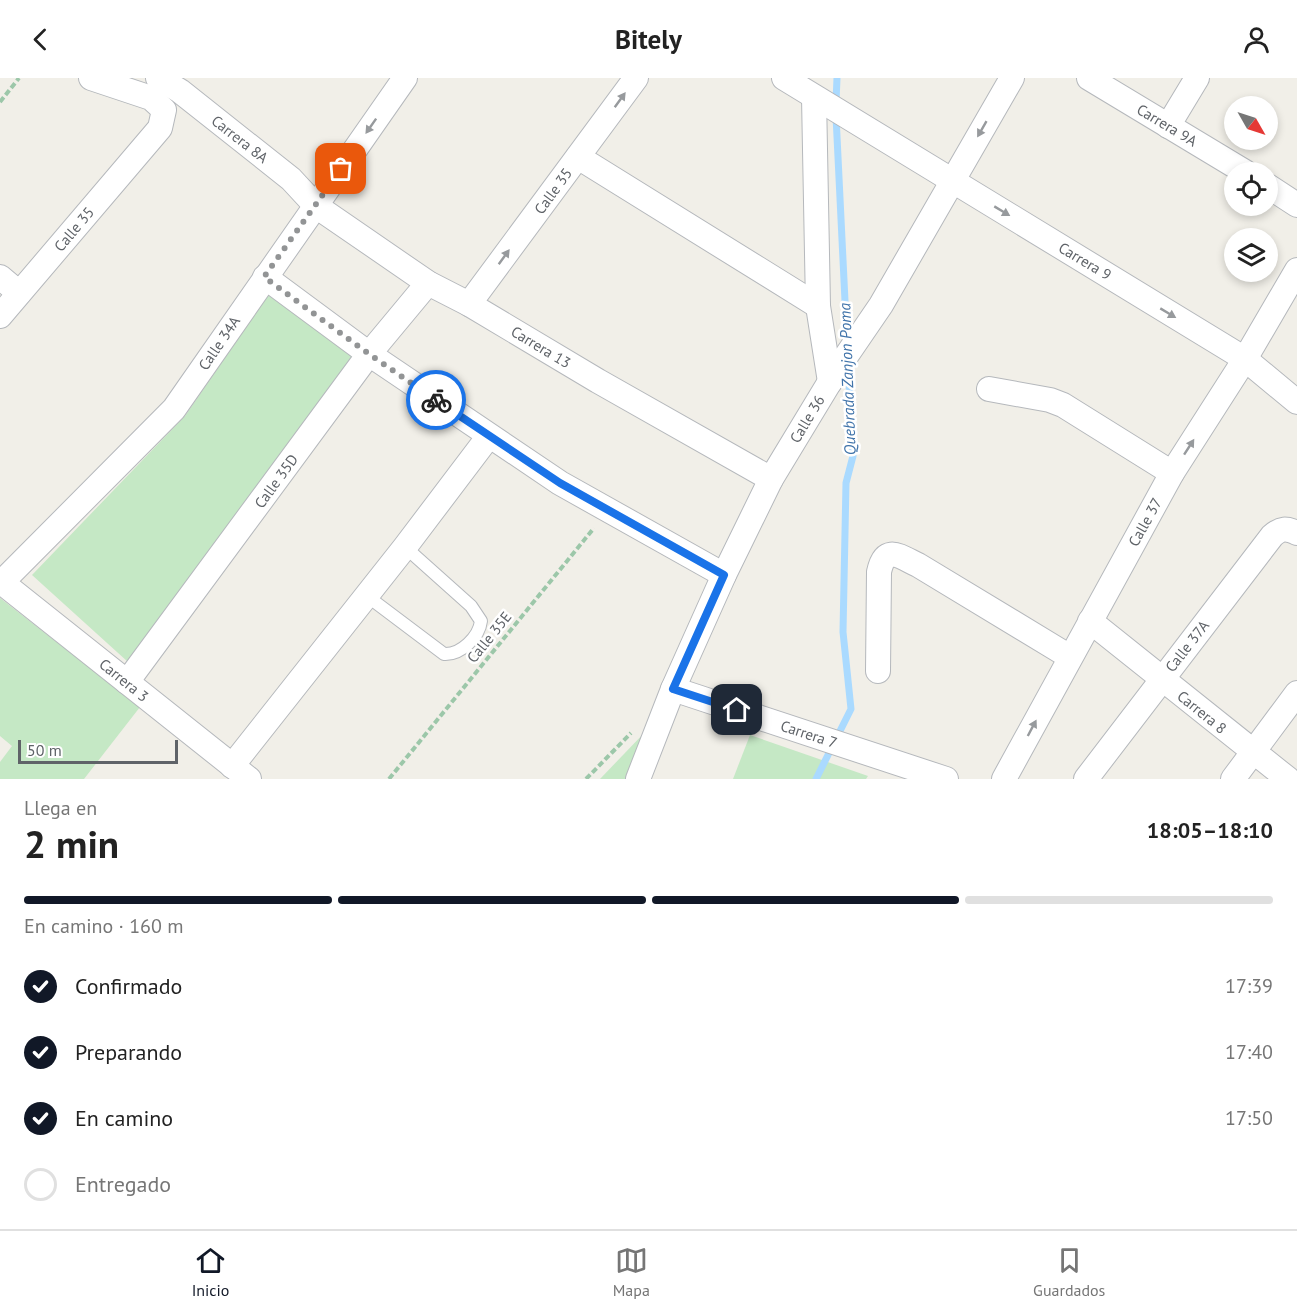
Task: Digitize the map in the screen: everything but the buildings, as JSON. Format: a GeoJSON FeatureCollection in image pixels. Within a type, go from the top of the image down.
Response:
{"type":"FeatureCollection","features":[{"type":"Feature","properties":{"kind":"street","name":"Calle 35"},"geometry":{"type":"LineString","coordinates":[[0,316],[160,128],[164,110],[151,98],[91,78]]}},
{"type":"Feature","properties":{"kind":"street","name":"Carrera 8A"},"geometry":{"type":"LineString","coordinates":[[158,78],[187,85],[291,179],[316,206]]}},
{"type":"Feature","properties":{"kind":"street","name":"Calle 34A"},"geometry":{"type":"LineString","coordinates":[[1,581],[174,409],[405,78]]}},
{"type":"Feature","properties":{"kind":"street","name":"Calle 35"},"geometry":{"type":"LineString","coordinates":[[469,304],[636,78]]}},
{"type":"Feature","properties":{"kind":"street","name":"Carrera 9"},"geometry":{"type":"LineString","coordinates":[[784,78],[1245,359],[1297,402]]}},
{"type":"Feature","properties":{"kind":"street","name":"Calle 36"},"geometry":{"type":"LineString","coordinates":[[638,779],[673,689],[724,575],[771,479],[835,373],[881,305],[1012,78]]}},
{"type":"Feature","properties":{"kind":"street","name":"Carrera 9A"},"geometry":{"type":"LineString","coordinates":[[1089,78],[1228,162]]}},
{"type":"Feature","properties":{"kind":"street"},"geometry":{"type":"LineString","coordinates":[[1168,126],[1197,78]]}},
{"type":"Feature","properties":{"kind":"street"},"geometry":{"type":"LineString","coordinates":[[820,101],[818,306],[835,373]]}},
{"type":"Feature","properties":{"kind":"street"},"geometry":{"type":"LineString","coordinates":[[578,157],[818,306]]}},
{"type":"Feature","properties":{"kind":"street"},"geometry":{"type":"LineString","coordinates":[[1278,192],[1297,204]]}},
{"type":"Feature","properties":{"kind":"street","name":"Carrera 13"},"geometry":{"type":"LineString","coordinates":[[316,206],[428,283],[469,304],[608,387],[771,479]]}},
{"type":"Feature","properties":{"kind":"street","name":"Calle 37"},"geometry":{"type":"LineString","coordinates":[[1004,779],[1089,621],[1173,473],[1245,359],[1297,270]]}},
{"type":"Feature","properties":{"kind":"street"},"geometry":{"type":"LineString","coordinates":[[0,277],[20,293]]}},
{"type":"Feature","properties":{"kind":"street"},"geometry":{"type":"LineString","coordinates":[[264,277],[369,354],[560,483],[724,575]]}},
{"type":"Feature","properties":{"kind":"street","name":"Calle 35D"},"geometry":{"type":"LineString","coordinates":[[127,682],[369,354],[428,283]]}},
{"type":"Feature","properties":{"kind":"street"},"geometry":{"type":"LineString","coordinates":[[989,388],[1050,400],[1063,405],[1173,473]]}},
{"type":"Feature","properties":{"kind":"street"},"geometry":{"type":"LineString","coordinates":[[240,772],[367,596],[489,436]]}},
{"type":"Feature","properties":{"kind":"street","name":"Calle 37A"},"geometry":{"type":"LineString","coordinates":[[1086,779],[1272,536],[1280,530],[1288,529],[1297,533]]}},
{"type":"Feature","properties":{"kind":"street"},"geometry":{"type":"LineString","coordinates":[[878,671],[879,572],[885,557],[891,554],[918,566],[1070,657]]}},
{"type":"Feature","properties":{"kind":"street","name":"Carrera 3"},"geometry":{"type":"LineString","coordinates":[[1,581],[240,772]]}},
{"type":"Feature","properties":{"kind":"street","name":"Carrera 8"},"geometry":{"type":"LineString","coordinates":[[1089,621],[1288,779]]}},
{"type":"Feature","properties":{"kind":"street","name":"Carrera 7"},"geometry":{"type":"LineString","coordinates":[[673,689],[946,779]]}},
{"type":"Feature","properties":{"kind":"street"},"geometry":{"type":"LineString","coordinates":[[1233,779],[1297,693]]}},
{"type":"Feature","properties":{"kind":"lane"},"geometry":{"type":"LineString","coordinates":[[367,596],[444,654],[457,652],[475,636],[481,621],[471,606],[405,547]]}},
{"type":"Feature","properties":{"kind":"path"},"geometry":{"type":"LineString","coordinates":[[0,102],[19,78]]}},
{"type":"Feature","properties":{"kind":"path","name":"Calle 35E"},"geometry":{"type":"LineString","coordinates":[[388,779],[608,511]]}},
{"type":"Feature","properties":{"kind":"green space"},"geometry":{"type":"Polygon","coordinates":[[[268,295],[353,356],[128,662],[32,575],[185,416],[268,295]]]}},
{"type":"Feature","properties":{"kind":"green space"},"geometry":{"type":"Polygon","coordinates":[[[0,598],[140,707],[84,779],[0,779],[0,762],[12,746],[0,736],[0,598]]]}},
{"type":"Feature","properties":{"kind":"green space"},"geometry":{"type":"Polygon","coordinates":[[[647,730],[627,779],[600,779],[647,730]]]}},
{"type":"Feature","properties":{"kind":"green space"},"geometry":{"type":"Polygon","coordinates":[[[750,735],[868,776],[866,779],[733,779],[750,735]]]}},
{"type":"Feature","properties":{"kind":"waterway","name":"Quebrada Zanjon Poma"},"geometry":{"type":"LineString","coordinates":[[836,102],[837,78]]}},
{"type":"Feature","properties":{"kind":"waterway","name":"Quebrada Zanjon Poma"},"geometry":{"type":"LineString","coordinates":[[836,116],[847,342]]}},
{"type":"Feature","properties":{"kind":"waterway","name":"Quebrada Zanjon Poma"},"geometry":{"type":"LineString","coordinates":[[816,779],[851,709],[843,632],[846,483],[853,456],[848,365]]}},
{"type":"Feature","properties":{"kind":"way so far"},"geometry":{"type":"LineString","coordinates":[[341,169],[264,277],[436,400]]}},
{"type":"Feature","properties":{"kind":"route"},"geometry":{"type":"LineString","coordinates":[[436,400],[560,483],[724,575],[673,689],[737,710]]}}]}
